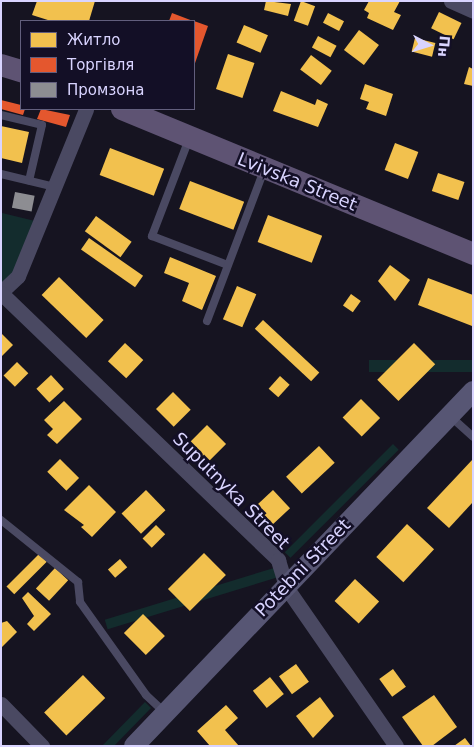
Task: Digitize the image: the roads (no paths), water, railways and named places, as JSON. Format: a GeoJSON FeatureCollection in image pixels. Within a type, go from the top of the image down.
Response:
{"type":"FeatureCollection","features":[{"type":"Feature","properties":{"kind":"main road"},"geometry":{"type":"LineString","coordinates":[[1,65],[20,70]]}},
{"type":"Feature","properties":{"kind":"main road","name":"Lvivska Street"},"geometry":{"type":"LineString","coordinates":[[124,110],[473,254]]}},
{"type":"Feature","properties":{"kind":"street"},"geometry":{"type":"LineString","coordinates":[[451,1],[473,12]]}},
{"type":"Feature","properties":{"kind":"street"},"geometry":{"type":"LineString","coordinates":[[1,292],[18,276],[86,110]]}},
{"type":"Feature","properties":{"kind":"street","name":"Suputnyka Street"},"geometry":{"type":"LineString","coordinates":[[1,292],[278,560],[286,587],[396,746]]}},
{"type":"Feature","properties":{"kind":"street","name":"Potebni Street"},"geometry":{"type":"LineString","coordinates":[[134,746],[473,391]]}},
{"type":"Feature","properties":{"kind":"street"},"geometry":{"type":"LineString","coordinates":[[1,704],[42,746]]}},
{"type":"Feature","properties":{"kind":"lane"},"geometry":{"type":"LineString","coordinates":[[1,115],[42,124],[30,181]]}},
{"type":"Feature","properties":{"kind":"lane"},"geometry":{"type":"LineString","coordinates":[[190,138],[152,236],[228,265]]}},
{"type":"Feature","properties":{"kind":"lane"},"geometry":{"type":"LineString","coordinates":[[207,321],[265,168]]}},
{"type":"Feature","properties":{"kind":"lane"},"geometry":{"type":"LineString","coordinates":[[1,174],[55,186]]}},
{"type":"Feature","properties":{"kind":"lane"},"geometry":{"type":"LineString","coordinates":[[450,416],[473,437]]}},
{"type":"Feature","properties":{"kind":"lane"},"geometry":{"type":"LineString","coordinates":[[1,520],[78,582],[80,602],[146,695],[165,713]]}}]}
